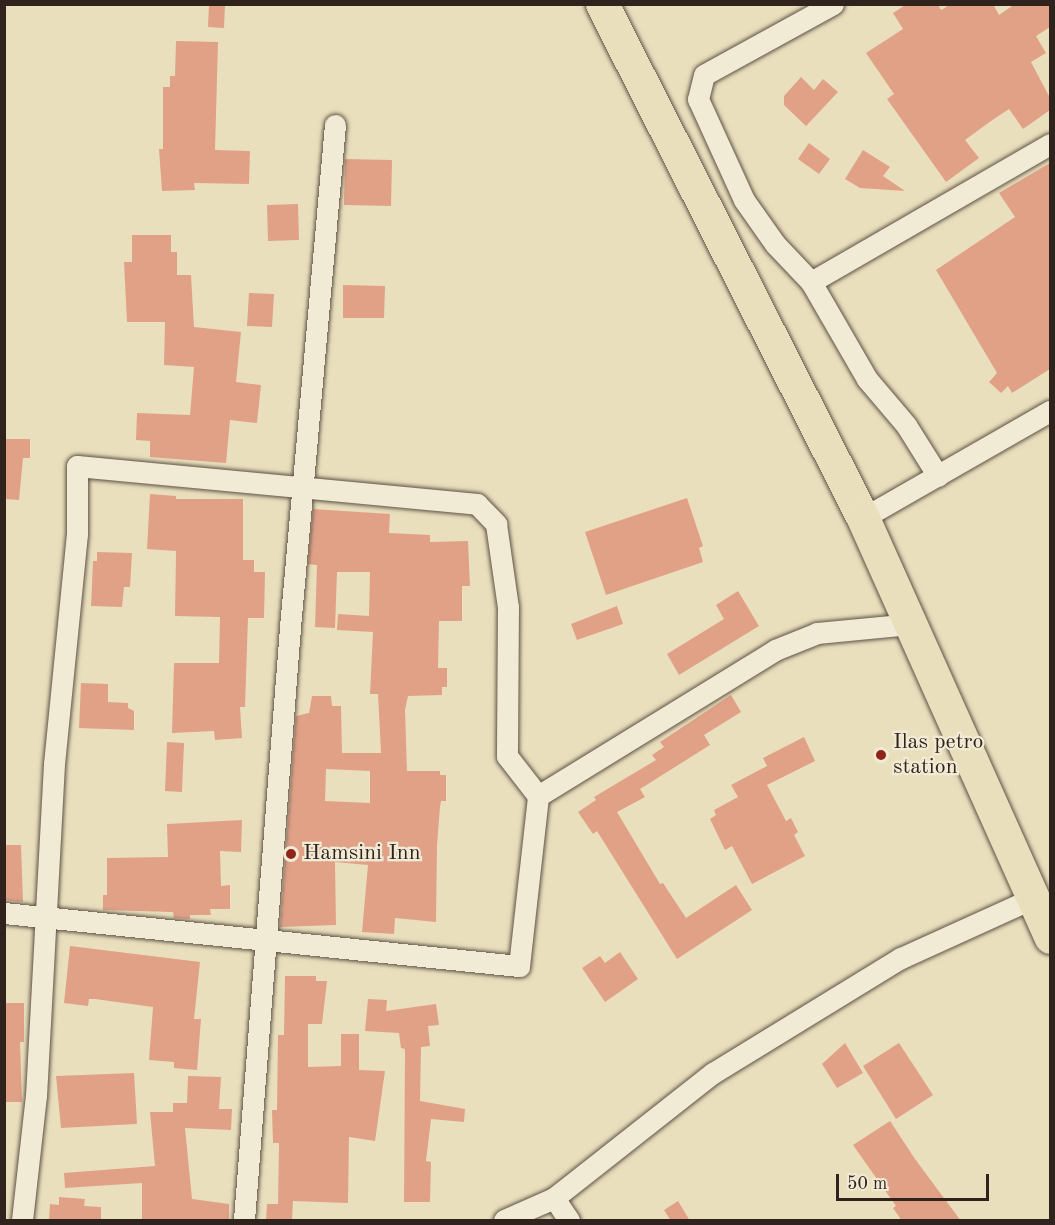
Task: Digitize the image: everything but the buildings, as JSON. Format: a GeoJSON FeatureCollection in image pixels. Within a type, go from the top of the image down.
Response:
{"type":"FeatureCollection","features":[{"type":"Feature","properties":{"kind":"highway"},"geometry":{"type":"LineString","coordinates":[[602,4],[863,518],[1050,937]]}},
{"type":"Feature","properties":{"kind":"street"},"geometry":{"type":"LineString","coordinates":[[833,4],[704,75],[698,99],[715,143],[744,200],[775,244],[812,282],[867,379],[906,425],[938,476]]}},
{"type":"Feature","properties":{"kind":"street"},"geometry":{"type":"LineString","coordinates":[[244,1221],[303,488],[335,125]]}},
{"type":"Feature","properties":{"kind":"street"},"geometry":{"type":"LineString","coordinates":[[812,282],[1050,144]]}},
{"type":"Feature","properties":{"kind":"street"},"geometry":{"type":"LineString","coordinates":[[863,518],[1050,411]]}},
{"type":"Feature","properties":{"kind":"street"},"geometry":{"type":"LineString","coordinates":[[4,913],[48,917],[519,966],[538,796],[507,756],[508,607],[495,524],[477,504],[77,466],[77,534],[54,764],[48,917],[36,1096],[22,1221]]}},
{"type":"Feature","properties":{"kind":"street"},"geometry":{"type":"LineString","coordinates":[[538,796],[775,650],[817,633],[910,624]]}},
{"type":"Feature","properties":{"kind":"street"},"geometry":{"type":"LineString","coordinates":[[504,1221],[554,1198],[723,1067],[901,958],[1033,898]]}},
{"type":"Feature","properties":{"kind":"street"},"geometry":{"type":"LineString","coordinates":[[554,1198],[569,1221]]}},
{"type":"Feature","properties":{"kind":"place","name":"Ilas petro station"},"geometry":{"type":"Point","coordinates":[881,755]}},
{"type":"Feature","properties":{"kind":"place","name":"Hamsini Inn"},"geometry":{"type":"Point","coordinates":[291,854]}}]}
